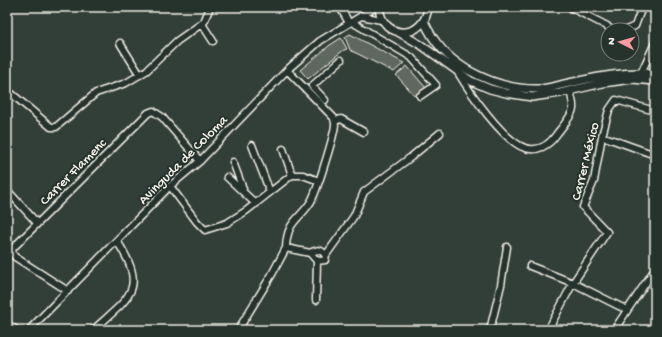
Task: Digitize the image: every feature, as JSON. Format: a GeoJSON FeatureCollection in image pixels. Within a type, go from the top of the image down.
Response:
{"type":"FeatureCollection","features":[{"type":"Feature","properties":{"kind":"main road"},"geometry":{"type":"LineString","coordinates":[[377,7],[381,20],[391,29],[421,45],[471,81],[490,89],[532,97],[560,94],[603,83],[632,79],[655,81]]}},
{"type":"Feature","properties":{"kind":"main road"},"geometry":{"type":"LineString","coordinates":[[398,32],[405,32],[419,27],[424,21],[428,7]]}},
{"type":"Feature","properties":{"kind":"main road"},"geometry":{"type":"LineString","coordinates":[[424,21],[431,35],[447,54],[482,78],[501,85],[522,89],[542,89],[601,76],[624,73],[655,74]]}},
{"type":"Feature","properties":{"kind":"street"},"geometry":{"type":"LineString","coordinates":[[7,92],[12,94],[51,127],[56,127],[96,93],[126,83],[146,71],[177,41],[204,22],[210,7]]}},
{"type":"Feature","properties":{"kind":"street"},"geometry":{"type":"LineString","coordinates":[[340,7],[350,22],[411,57],[436,85],[420,96]]}},
{"type":"Feature","properties":{"kind":"street","name":"Avinguda de Coloma"},"geometry":{"type":"LineString","coordinates":[[29,330],[170,186],[200,161],[287,70],[320,41],[377,7]]}},
{"type":"Feature","properties":{"kind":"street"},"geometry":{"type":"LineString","coordinates":[[636,22],[642,7]]}},
{"type":"Feature","properties":{"kind":"street"},"geometry":{"type":"LineString","coordinates":[[574,8],[600,22]]}},
{"type":"Feature","properties":{"kind":"street"},"geometry":{"type":"LineString","coordinates":[[362,16],[381,20]]}},
{"type":"Feature","properties":{"kind":"street"},"geometry":{"type":"LineString","coordinates":[[202,24],[213,41]]}},
{"type":"Feature","properties":{"kind":"street"},"geometry":{"type":"LineString","coordinates":[[120,43],[140,75]]}},
{"type":"Feature","properties":{"kind":"street"},"geometry":{"type":"LineString","coordinates":[[641,73],[655,43]]}},
{"type":"Feature","properties":{"kind":"street"},"geometry":{"type":"LineString","coordinates":[[238,330],[286,248],[287,237],[293,222],[311,202],[319,181],[334,130],[335,121],[324,101],[312,86],[341,60]]}},
{"type":"Feature","properties":{"kind":"street"},"geometry":{"type":"LineString","coordinates":[[287,70],[324,101]]}},
{"type":"Feature","properties":{"kind":"street"},"geometry":{"type":"LineString","coordinates":[[457,71],[466,87],[496,125],[514,142],[525,148],[535,150],[543,147],[553,139],[570,115],[573,109],[570,91]]}},
{"type":"Feature","properties":{"kind":"street","name":"Carrer México"},"geometry":{"type":"LineString","coordinates":[[548,330],[573,283],[607,232],[583,207],[594,180],[602,136],[609,110],[616,100],[655,111]]}},
{"type":"Feature","properties":{"kind":"street","name":"Carrer Flamenc"},"geometry":{"type":"LineString","coordinates":[[68,291],[10,254],[12,248],[148,113],[153,111],[162,117],[200,161]]}},
{"type":"Feature","properties":{"kind":"street"},"geometry":{"type":"LineString","coordinates":[[335,121],[341,119],[364,132]]}},
{"type":"Feature","properties":{"kind":"street"},"geometry":{"type":"LineString","coordinates":[[317,261],[326,260],[326,255],[354,216],[364,192],[440,133]]}},
{"type":"Feature","properties":{"kind":"street"},"geometry":{"type":"LineString","coordinates":[[602,136],[655,155]]}},
{"type":"Feature","properties":{"kind":"street"},"geometry":{"type":"LineString","coordinates":[[252,145],[270,192]]}},
{"type":"Feature","properties":{"kind":"street"},"geometry":{"type":"LineString","coordinates":[[283,149],[292,175]]}},
{"type":"Feature","properties":{"kind":"street"},"geometry":{"type":"LineString","coordinates":[[232,162],[243,191]]}},
{"type":"Feature","properties":{"kind":"street"},"geometry":{"type":"LineString","coordinates":[[170,186],[197,222],[205,230],[227,223],[256,204],[292,175],[303,175],[319,181]]}},
{"type":"Feature","properties":{"kind":"street"},"geometry":{"type":"LineString","coordinates":[[227,177],[256,204]]}},
{"type":"Feature","properties":{"kind":"street"},"geometry":{"type":"LineString","coordinates":[[7,190],[37,223]]}},
{"type":"Feature","properties":{"kind":"street"},"geometry":{"type":"LineString","coordinates":[[93,330],[128,297],[132,288],[134,278],[131,266],[127,256],[117,241]]}},
{"type":"Feature","properties":{"kind":"street"},"geometry":{"type":"LineString","coordinates":[[490,330],[501,285],[507,247]]}},
{"type":"Feature","properties":{"kind":"street"},"geometry":{"type":"LineString","coordinates":[[286,248],[310,253],[317,261],[316,300]]}},
{"type":"Feature","properties":{"kind":"street"},"geometry":{"type":"LineString","coordinates":[[310,253],[316,249],[320,249],[326,255]]}},
{"type":"Feature","properties":{"kind":"street"},"geometry":{"type":"LineString","coordinates":[[530,266],[573,283],[627,310]]}},
{"type":"Feature","properties":{"kind":"street"},"geometry":{"type":"LineString","coordinates":[[614,330],[655,269]]}},
{"type":"Feature","properties":{"kind":"street"},"geometry":{"type":"LineString","coordinates":[[7,324],[17,330]]}},
{"type":"Feature","properties":{"kind":"building"},"geometry":{"type":"Polygon","coordinates":[[[350,34],[404,63],[394,72],[350,50],[345,37],[350,34]]]}},
{"type":"Feature","properties":{"kind":"building"},"geometry":{"type":"Polygon","coordinates":[[[341,38],[347,49],[308,79],[300,70],[330,45],[341,38]]]}},
{"type":"Feature","properties":{"kind":"building"},"geometry":{"type":"Polygon","coordinates":[[[407,66],[426,88],[416,97],[396,75],[407,66]]]}}]}
